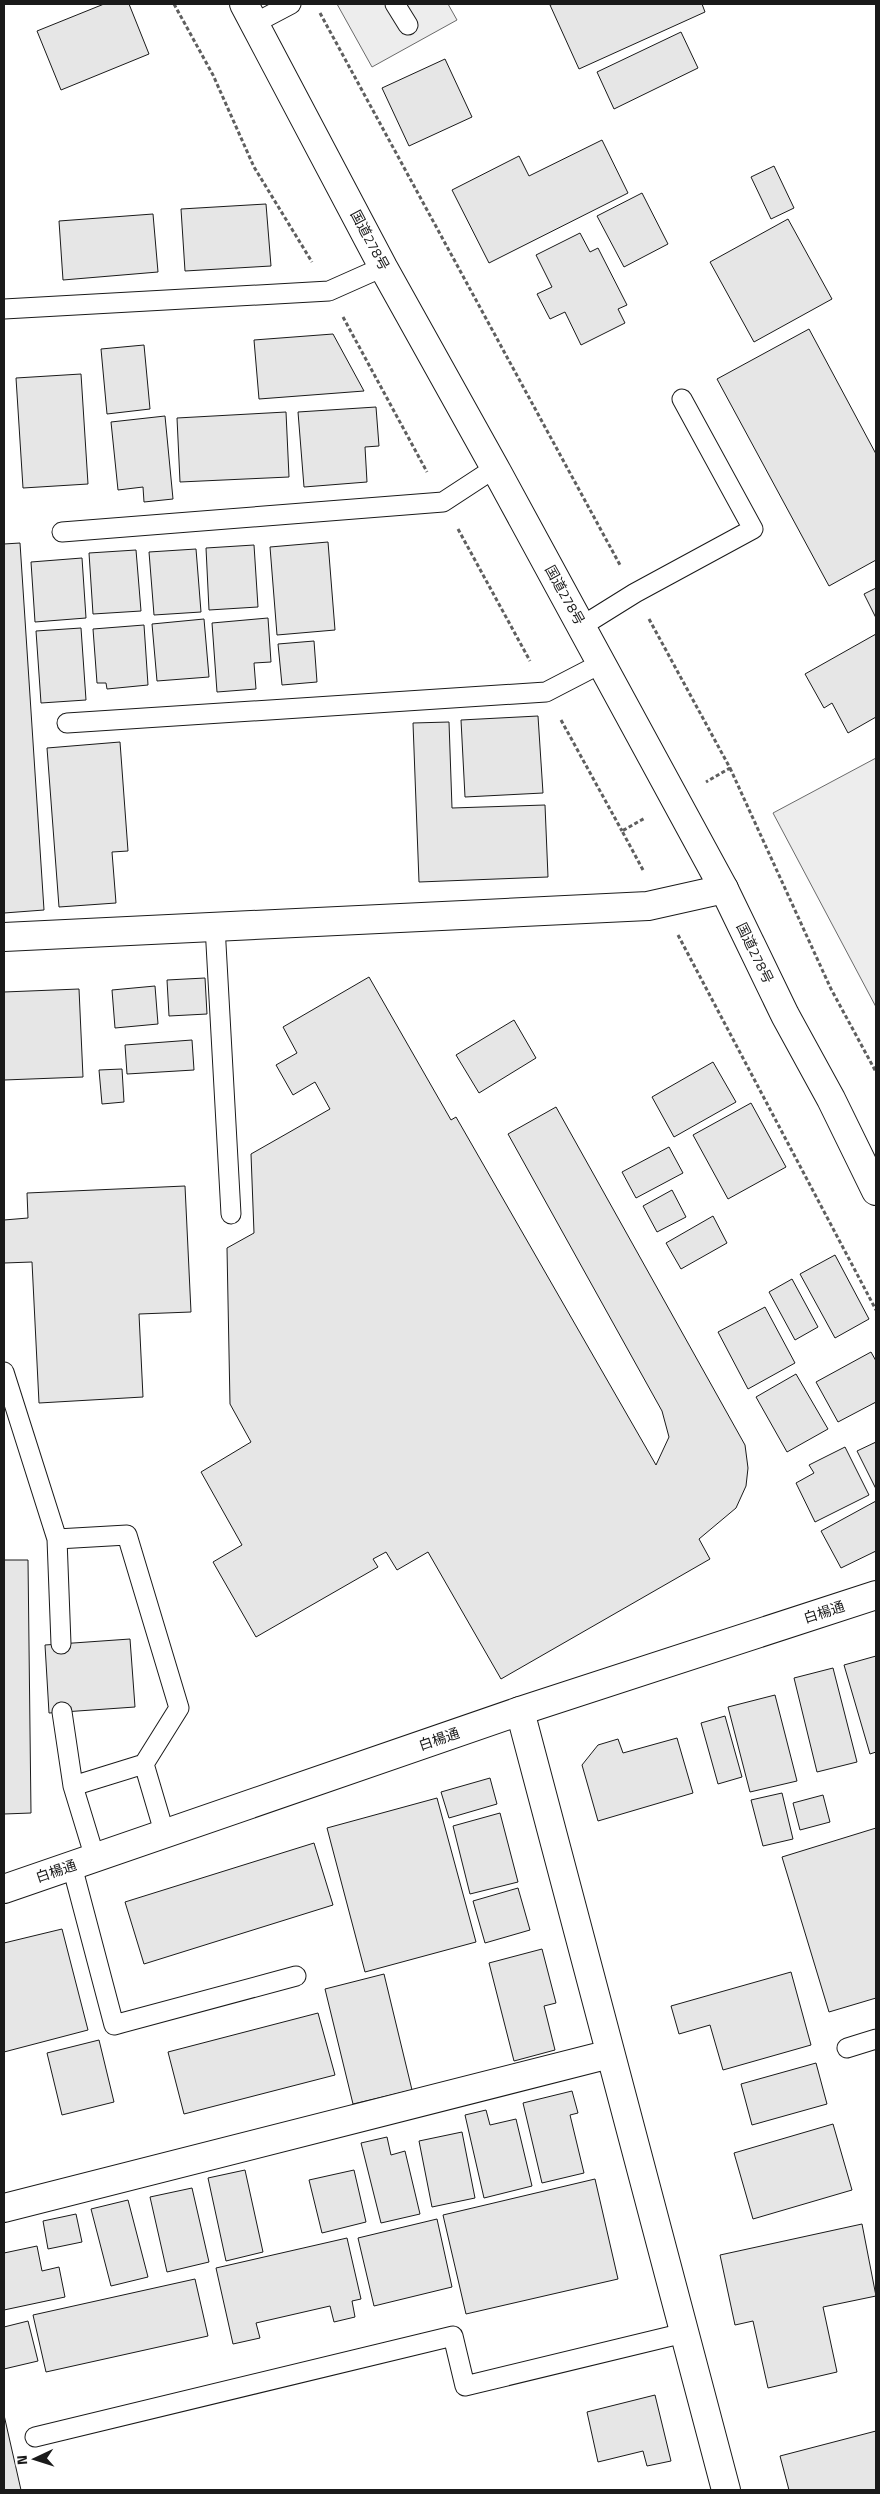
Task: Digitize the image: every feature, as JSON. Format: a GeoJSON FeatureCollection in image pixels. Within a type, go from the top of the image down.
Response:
{"type":"FeatureCollection","features":[{"type":"Feature","properties":{"kind":"main road","name":"国道278号"},"geometry":{"type":"LineString","coordinates":[[250,14],[384,267],[496,468],[724,889],[785,1015],[831,1099],[876,1191]]}},
{"type":"Feature","properties":{"kind":"main road"},"geometry":{"type":"LineString","coordinates":[[4,937],[648,906],[724,889]]}},
{"type":"Feature","properties":{"kind":"main road","name":"白楊通"},"geometry":{"type":"LineString","coordinates":[[4,1889],[520,1711],[876,1595]]}},
{"type":"Feature","properties":{"kind":"main road"},"geometry":{"type":"LineString","coordinates":[[520,1711],[726,2490]]}},
{"type":"Feature","properties":{"kind":"main road"},"geometry":{"type":"LineString","coordinates":[[4,2208],[610,2054]]}},
{"type":"Feature","properties":{"kind":"lane"},"geometry":{"type":"LineString","coordinates":[[250,14],[291,4]]}},
{"type":"Feature","properties":{"kind":"lane"},"geometry":{"type":"LineString","coordinates":[[396,4],[408,25]]}},
{"type":"Feature","properties":{"kind":"lane"},"geometry":{"type":"LineString","coordinates":[[4,309],[329,291],[384,267]]}},
{"type":"Feature","properties":{"kind":"lane"},"geometry":{"type":"LineString","coordinates":[[582,626],[635,593],[753,529],[682,399]]}},
{"type":"Feature","properties":{"kind":"lane"},"geometry":{"type":"LineString","coordinates":[[62,532],[443,502],[496,468]]}},
{"type":"Feature","properties":{"kind":"lane"},"geometry":{"type":"LineString","coordinates":[[67,723],[546,692],[602,663]]}},
{"type":"Feature","properties":{"kind":"lane"},"geometry":{"type":"LineString","coordinates":[[215,926],[231,1214]]}},
{"type":"Feature","properties":{"kind":"lane"},"geometry":{"type":"LineString","coordinates":[[4,1372],[57,1540],[62,1644]]}},
{"type":"Feature","properties":{"kind":"lane"},"geometry":{"type":"LineString","coordinates":[[57,1540],[128,1534],[179,1708],[144,1764],[73,1786]]}},
{"type":"Feature","properties":{"kind":"lane"},"geometry":{"type":"LineString","coordinates":[[62,1712],[84,1862],[114,2025],[296,1976]]}},
{"type":"Feature","properties":{"kind":"lane"},"geometry":{"type":"LineString","coordinates":[[144,1764],[165,1835]]}},
{"type":"Feature","properties":{"kind":"lane"},"geometry":{"type":"LineString","coordinates":[[847,2048],[876,2040]]}},
{"type":"Feature","properties":{"kind":"lane"},"geometry":{"type":"LineString","coordinates":[[35,2437],[453,2336],[465,2386],[684,2333]]}},
{"type":"Feature","properties":{"kind":"path"},"geometry":{"type":"LineString","coordinates":[[174,4],[213,75],[254,167],[329,291],[662,903],[876,1310]]}},
{"type":"Feature","properties":{"kind":"path"},"geometry":{"type":"LineString","coordinates":[[315,4],[730,768],[831,989],[876,1072]]}},
{"type":"Feature","properties":{"kind":"path"},"geometry":{"type":"LineString","coordinates":[[622,831],[730,768]]}},
{"type":"Feature","properties":{"kind":"shaded area"},"geometry":{"type":"Polygon","coordinates":[[[337,4],[448,4],[457,20],[372,67],[337,4]]]}},
{"type":"Feature","properties":{"kind":"shaded area"},"geometry":{"type":"Polygon","coordinates":[[[876,758],[876,1007],[773,813],[876,758]]]}},
{"type":"Feature","properties":{"kind":"building"},"geometry":{"type":"Polygon","coordinates":[[[104,4],[129,4],[149,54],[61,90],[37,31],[104,4]]]}},
{"type":"Feature","properties":{"kind":"building"},"geometry":{"type":"Polygon","coordinates":[[[702,4],[705,12],[579,69],[550,5],[702,4]]]}},
{"type":"Feature","properties":{"kind":"building"},"geometry":{"type":"Polygon","coordinates":[[[681,32],[698,68],[614,109],[597,72],[681,32]]]}},
{"type":"Feature","properties":{"kind":"building"},"geometry":{"type":"Polygon","coordinates":[[[445,59],[472,117],[409,146],[382,88],[445,59]]]}},
{"type":"Feature","properties":{"kind":"building"},"geometry":{"type":"Polygon","coordinates":[[[602,140],[628,193],[489,263],[452,190],[519,156],[529,176],[602,140]]]}},
{"type":"Feature","properties":{"kind":"building"},"geometry":{"type":"Polygon","coordinates":[[[774,166],[794,208],[771,219],[751,177],[774,166]]]}},
{"type":"Feature","properties":{"kind":"building"},"geometry":{"type":"Polygon","coordinates":[[[642,193],[668,244],[624,267],[597,216],[642,193]]]}},
{"type":"Feature","properties":{"kind":"building"},"geometry":{"type":"Polygon","coordinates":[[[266,204],[271,266],[185,271],[181,209],[266,204]]]}},
{"type":"Feature","properties":{"kind":"building"},"geometry":{"type":"Polygon","coordinates":[[[153,214],[158,272],[63,280],[59,221],[153,214]]]}},
{"type":"Feature","properties":{"kind":"building"},"geometry":{"type":"Polygon","coordinates":[[[788,219],[832,299],[754,342],[710,262],[788,219]]]}},
{"type":"Feature","properties":{"kind":"building"},"geometry":{"type":"Polygon","coordinates":[[[580,233],[590,252],[598,248],[627,305],[618,309],[625,323],[581,345],[565,312],[550,319],[537,294],[552,287],[536,255],[580,233]]]}},
{"type":"Feature","properties":{"kind":"building"},"geometry":{"type":"Polygon","coordinates":[[[809,329],[876,454],[876,560],[829,586],[717,379],[809,329]]]}},
{"type":"Feature","properties":{"kind":"building"},"geometry":{"type":"Polygon","coordinates":[[[333,334],[364,391],[259,399],[254,340],[333,334]]]}},
{"type":"Feature","properties":{"kind":"building"},"geometry":{"type":"Polygon","coordinates":[[[144,345],[150,409],[107,414],[101,349],[144,345]]]}},
{"type":"Feature","properties":{"kind":"building"},"geometry":{"type":"Polygon","coordinates":[[[81,374],[88,484],[23,488],[16,378],[81,374]]]}},
{"type":"Feature","properties":{"kind":"building"},"geometry":{"type":"Polygon","coordinates":[[[376,407],[379,446],[365,447],[367,482],[304,487],[298,412],[376,407]]]}},
{"type":"Feature","properties":{"kind":"building"},"geometry":{"type":"Polygon","coordinates":[[[286,412],[289,477],[180,482],[177,418],[286,412]]]}},
{"type":"Feature","properties":{"kind":"building"},"geometry":{"type":"Polygon","coordinates":[[[165,416],[173,499],[144,502],[143,487],[118,490],[111,422],[165,416]]]}},
{"type":"Feature","properties":{"kind":"building"},"geometry":{"type":"Polygon","coordinates":[[[328,542],[335,630],[277,635],[270,547],[328,542]]]}},
{"type":"Feature","properties":{"kind":"building"},"geometry":{"type":"Polygon","coordinates":[[[20,543],[44,910],[4,913],[4,544],[20,543]]]}},
{"type":"Feature","properties":{"kind":"building"},"geometry":{"type":"Polygon","coordinates":[[[254,545],[258,607],[209,610],[206,548],[254,545]]]}},
{"type":"Feature","properties":{"kind":"building"},"geometry":{"type":"Polygon","coordinates":[[[196,549],[201,612],[154,615],[149,552],[196,549]]]}},
{"type":"Feature","properties":{"kind":"building"},"geometry":{"type":"Polygon","coordinates":[[[136,550],[141,611],[93,614],[89,553],[136,550]]]}},
{"type":"Feature","properties":{"kind":"building"},"geometry":{"type":"Polygon","coordinates":[[[82,558],[86,618],[35,622],[31,562],[82,558]]]}},
{"type":"Feature","properties":{"kind":"building"},"geometry":{"type":"Polygon","coordinates":[[[876,588],[876,618],[864,594],[876,588]]]}},
{"type":"Feature","properties":{"kind":"building"},"geometry":{"type":"Polygon","coordinates":[[[268,618],[271,662],[254,663],[256,689],[217,692],[212,623],[268,618]]]}},
{"type":"Feature","properties":{"kind":"building"},"geometry":{"type":"Polygon","coordinates":[[[204,619],[209,677],[157,681],[152,624],[204,619]]]}},
{"type":"Feature","properties":{"kind":"building"},"geometry":{"type":"Polygon","coordinates":[[[144,625],[148,685],[107,689],[106,683],[97,683],[93,629],[144,625]]]}},
{"type":"Feature","properties":{"kind":"building"},"geometry":{"type":"Polygon","coordinates":[[[81,628],[86,700],[41,703],[36,631],[81,628]]]}},
{"type":"Feature","properties":{"kind":"building"},"geometry":{"type":"Polygon","coordinates":[[[876,634],[876,717],[848,733],[832,703],[824,708],[805,674],[876,634]]]}},
{"type":"Feature","properties":{"kind":"building"},"geometry":{"type":"Polygon","coordinates":[[[314,641],[317,682],[282,685],[278,644],[314,641]]]}},
{"type":"Feature","properties":{"kind":"building"},"geometry":{"type":"Polygon","coordinates":[[[538,716],[543,793],[465,797],[461,720],[538,716]]]}},
{"type":"Feature","properties":{"kind":"building"},"geometry":{"type":"Polygon","coordinates":[[[449,722],[452,808],[545,805],[548,877],[419,882],[413,723],[449,722]]]}},
{"type":"Feature","properties":{"kind":"building"},"geometry":{"type":"Polygon","coordinates":[[[120,742],[128,851],[112,852],[116,903],[59,907],[47,748],[120,742]]]}},
{"type":"Feature","properties":{"kind":"building"},"geometry":{"type":"Polygon","coordinates":[[[369,977],[451,1120],[456,1117],[656,1465],[669,1437],[662,1411],[508,1134],[556,1107],[745,1445],[748,1468],[746,1486],[736,1508],[699,1539],[710,1559],[501,1679],[428,1552],[397,1570],[386,1552],[373,1559],[378,1567],[256,1637],[213,1562],[242,1545],[201,1472],[251,1442],[230,1404],[227,1248],[254,1233],[251,1154],[330,1109],[315,1082],[293,1095],[276,1065],[297,1053],[283,1027],[369,977]]]}},
{"type":"Feature","properties":{"kind":"building"},"geometry":{"type":"Polygon","coordinates":[[[205,978],[207,1014],[169,1016],[167,980],[205,978]]]}},
{"type":"Feature","properties":{"kind":"building"},"geometry":{"type":"Polygon","coordinates":[[[155,986],[158,1024],[115,1028],[112,990],[155,986]]]}},
{"type":"Feature","properties":{"kind":"building"},"geometry":{"type":"Polygon","coordinates":[[[79,989],[83,1077],[4,1080],[4,992],[79,989]]]}},
{"type":"Feature","properties":{"kind":"building"},"geometry":{"type":"Polygon","coordinates":[[[514,1020],[536,1058],[479,1093],[456,1055],[514,1020]]]}},
{"type":"Feature","properties":{"kind":"building"},"geometry":{"type":"Polygon","coordinates":[[[192,1040],[194,1070],[127,1074],[125,1045],[192,1040]]]}},
{"type":"Feature","properties":{"kind":"building"},"geometry":{"type":"Polygon","coordinates":[[[713,1062],[736,1102],[674,1137],[652,1097],[713,1062]]]}},
{"type":"Feature","properties":{"kind":"building"},"geometry":{"type":"Polygon","coordinates":[[[122,1069],[124,1102],[102,1104],[99,1070],[122,1069]]]}},
{"type":"Feature","properties":{"kind":"building"},"geometry":{"type":"Polygon","coordinates":[[[751,1103],[786,1167],[728,1199],[693,1135],[751,1103]]]}},
{"type":"Feature","properties":{"kind":"building"},"geometry":{"type":"Polygon","coordinates":[[[669,1147],[683,1173],[636,1198],[622,1172],[669,1147]]]}},
{"type":"Feature","properties":{"kind":"building"},"geometry":{"type":"Polygon","coordinates":[[[185,1186],[191,1312],[139,1314],[143,1397],[39,1403],[32,1262],[4,1263],[4,1220],[28,1218],[27,1193],[185,1186]]]}},
{"type":"Feature","properties":{"kind":"building"},"geometry":{"type":"Polygon","coordinates":[[[672,1190],[686,1217],[657,1232],[643,1206],[672,1190]]]}},
{"type":"Feature","properties":{"kind":"building"},"geometry":{"type":"Polygon","coordinates":[[[713,1216],[727,1243],[681,1269],[666,1243],[713,1216]]]}},
{"type":"Feature","properties":{"kind":"building"},"geometry":{"type":"Polygon","coordinates":[[[835,1255],[869,1319],[835,1338],[800,1274],[835,1255]]]}},
{"type":"Feature","properties":{"kind":"building"},"geometry":{"type":"Polygon","coordinates":[[[792,1279],[818,1327],[795,1340],[769,1292],[792,1279]]]}},
{"type":"Feature","properties":{"kind":"building"},"geometry":{"type":"Polygon","coordinates":[[[765,1307],[795,1363],[748,1389],[718,1332],[765,1307]]]}},
{"type":"Feature","properties":{"kind":"building"},"geometry":{"type":"Polygon","coordinates":[[[871,1352],[876,1361],[876,1402],[838,1422],[816,1382],[871,1352]]]}},
{"type":"Feature","properties":{"kind":"building"},"geometry":{"type":"Polygon","coordinates":[[[796,1374],[828,1429],[787,1452],[756,1397],[796,1374]]]}},
{"type":"Feature","properties":{"kind":"building"},"geometry":{"type":"Polygon","coordinates":[[[876,1442],[876,1489],[857,1451],[876,1442]]]}},
{"type":"Feature","properties":{"kind":"building"},"geometry":{"type":"Polygon","coordinates":[[[845,1447],[869,1495],[815,1522],[796,1483],[814,1473],[809,1465],[845,1447]]]}},
{"type":"Feature","properties":{"kind":"building"},"geometry":{"type":"Polygon","coordinates":[[[876,1501],[876,1551],[841,1568],[821,1531],[876,1501]]]}},
{"type":"Feature","properties":{"kind":"building"},"geometry":{"type":"Polygon","coordinates":[[[4,1560],[28,1560],[31,1813],[4,1814],[4,1560]]]}},
{"type":"Feature","properties":{"kind":"building"},"geometry":{"type":"Polygon","coordinates":[[[130,1639],[135,1707],[49,1713],[45,1645],[130,1639]]]}},
{"type":"Feature","properties":{"kind":"building"},"geometry":{"type":"Polygon","coordinates":[[[876,1656],[876,1752],[870,1754],[844,1665],[876,1656]]]}},
{"type":"Feature","properties":{"kind":"building"},"geometry":{"type":"Polygon","coordinates":[[[833,1668],[857,1762],[817,1772],[794,1678],[833,1668]]]}},
{"type":"Feature","properties":{"kind":"building"},"geometry":{"type":"Polygon","coordinates":[[[775,1695],[797,1781],[750,1792],[728,1707],[775,1695]]]}},
{"type":"Feature","properties":{"kind":"building"},"geometry":{"type":"Polygon","coordinates":[[[725,1716],[742,1777],[718,1784],[701,1723],[725,1716]]]}},
{"type":"Feature","properties":{"kind":"building"},"geometry":{"type":"Polygon","coordinates":[[[677,1738],[693,1793],[598,1821],[582,1765],[598,1745],[618,1739],[623,1753],[677,1738]]]}},
{"type":"Feature","properties":{"kind":"building"},"geometry":{"type":"Polygon","coordinates":[[[490,1778],[497,1804],[449,1818],[441,1792],[490,1778]]]}},
{"type":"Feature","properties":{"kind":"building"},"geometry":{"type":"Polygon","coordinates":[[[782,1793],[793,1839],[763,1846],[751,1800],[782,1793]]]}},
{"type":"Feature","properties":{"kind":"building"},"geometry":{"type":"Polygon","coordinates":[[[823,1795],[830,1822],[800,1830],[793,1803],[823,1795]]]}},
{"type":"Feature","properties":{"kind":"building"},"geometry":{"type":"Polygon","coordinates":[[[437,1798],[476,1942],[365,1972],[327,1828],[437,1798]]]}},
{"type":"Feature","properties":{"kind":"building"},"geometry":{"type":"Polygon","coordinates":[[[500,1813],[518,1882],[470,1894],[453,1826],[500,1813]]]}},
{"type":"Feature","properties":{"kind":"building"},"geometry":{"type":"Polygon","coordinates":[[[876,1828],[876,1998],[829,2012],[782,1857],[876,1828]]]}},
{"type":"Feature","properties":{"kind":"building"},"geometry":{"type":"Polygon","coordinates":[[[314,1843],[333,1905],[144,1964],[125,1902],[314,1843]]]}},
{"type":"Feature","properties":{"kind":"building"},"geometry":{"type":"Polygon","coordinates":[[[518,1888],[530,1930],[485,1943],[473,1901],[518,1888]]]}},
{"type":"Feature","properties":{"kind":"building"},"geometry":{"type":"Polygon","coordinates":[[[62,1929],[88,2030],[4,2052],[4,1943],[62,1929]]]}},
{"type":"Feature","properties":{"kind":"building"},"geometry":{"type":"Polygon","coordinates":[[[542,1949],[556,2003],[544,2006],[555,2050],[514,2061],[489,1963],[542,1949]]]}},
{"type":"Feature","properties":{"kind":"building"},"geometry":{"type":"Polygon","coordinates":[[[791,1972],[811,2045],[723,2070],[710,2025],[679,2034],[671,2006],[791,1972]]]}},
{"type":"Feature","properties":{"kind":"building"},"geometry":{"type":"Polygon","coordinates":[[[384,1974],[412,2090],[353,2104],[325,1989],[384,1974]]]}},
{"type":"Feature","properties":{"kind":"building"},"geometry":{"type":"Polygon","coordinates":[[[318,2013],[335,2075],[184,2114],[168,2052],[318,2013]]]}},
{"type":"Feature","properties":{"kind":"building"},"geometry":{"type":"Polygon","coordinates":[[[99,2040],[114,2102],[62,2115],[47,2053],[99,2040]]]}},
{"type":"Feature","properties":{"kind":"building"},"geometry":{"type":"Polygon","coordinates":[[[816,2063],[827,2104],[752,2125],[741,2084],[816,2063]]]}},
{"type":"Feature","properties":{"kind":"building"},"geometry":{"type":"Polygon","coordinates":[[[572,2091],[578,2113],[570,2115],[584,2173],[542,2183],[523,2103],[572,2091]]]}},
{"type":"Feature","properties":{"kind":"building"},"geometry":{"type":"Polygon","coordinates":[[[486,2110],[490,2125],[516,2119],[532,2186],[484,2198],[465,2115],[486,2110]]]}},
{"type":"Feature","properties":{"kind":"building"},"geometry":{"type":"Polygon","coordinates":[[[833,2124],[852,2190],[753,2219],[734,2153],[833,2124]]]}},
{"type":"Feature","properties":{"kind":"building"},"geometry":{"type":"Polygon","coordinates":[[[462,2132],[475,2198],[432,2207],[419,2141],[462,2132]]]}},
{"type":"Feature","properties":{"kind":"building"},"geometry":{"type":"Polygon","coordinates":[[[387,2137],[391,2155],[405,2151],[420,2214],[381,2223],[361,2143],[387,2137]]]}},
{"type":"Feature","properties":{"kind":"building"},"geometry":{"type":"Polygon","coordinates":[[[245,2170],[263,2252],[226,2261],[208,2178],[245,2170]]]}},
{"type":"Feature","properties":{"kind":"building"},"geometry":{"type":"Polygon","coordinates":[[[354,2170],[366,2222],[322,2233],[309,2180],[354,2170]]]}},
{"type":"Feature","properties":{"kind":"building"},"geometry":{"type":"Polygon","coordinates":[[[595,2179],[618,2279],[466,2314],[443,2215],[595,2179]]]}},
{"type":"Feature","properties":{"kind":"building"},"geometry":{"type":"Polygon","coordinates":[[[192,2188],[209,2262],[167,2272],[150,2197],[192,2188]]]}},
{"type":"Feature","properties":{"kind":"building"},"geometry":{"type":"Polygon","coordinates":[[[128,2200],[148,2277],[111,2286],[91,2209],[128,2200]]]}},
{"type":"Feature","properties":{"kind":"building"},"geometry":{"type":"Polygon","coordinates":[[[76,2214],[82,2242],[48,2249],[43,2221],[76,2214]]]}},
{"type":"Feature","properties":{"kind":"building"},"geometry":{"type":"Polygon","coordinates":[[[437,2219],[452,2287],[374,2306],[358,2238],[437,2219]]]}},
{"type":"Feature","properties":{"kind":"building"},"geometry":{"type":"Polygon","coordinates":[[[862,2224],[876,2296],[823,2307],[837,2372],[768,2388],[753,2321],[735,2325],[720,2255],[862,2224]]]}},
{"type":"Feature","properties":{"kind":"building"},"geometry":{"type":"Polygon","coordinates":[[[347,2238],[361,2299],[352,2301],[355,2317],[334,2322],[330,2306],[256,2323],[260,2338],[233,2344],[216,2268],[347,2238]]]}},
{"type":"Feature","properties":{"kind":"building"},"geometry":{"type":"Polygon","coordinates":[[[37,2246],[42,2271],[59,2267],[65,2297],[4,2310],[4,2253],[37,2246]]]}},
{"type":"Feature","properties":{"kind":"building"},"geometry":{"type":"Polygon","coordinates":[[[195,2279],[208,2336],[46,2372],[33,2315],[195,2279]]]}},
{"type":"Feature","properties":{"kind":"building"},"geometry":{"type":"Polygon","coordinates":[[[28,2321],[38,2361],[4,2369],[4,2327],[28,2321]]]}},
{"type":"Feature","properties":{"kind":"building"},"geometry":{"type":"Polygon","coordinates":[[[655,2395],[671,2461],[647,2466],[643,2451],[598,2462],[587,2412],[655,2395]]]}},
{"type":"Feature","properties":{"kind":"building"},"geometry":{"type":"Polygon","coordinates":[[[4,2415],[21,2490],[4,2490],[4,2415]]]}},
{"type":"Feature","properties":{"kind":"building"},"geometry":{"type":"Polygon","coordinates":[[[876,2431],[876,2490],[789,2490],[780,2456],[876,2431]]]}}]}
